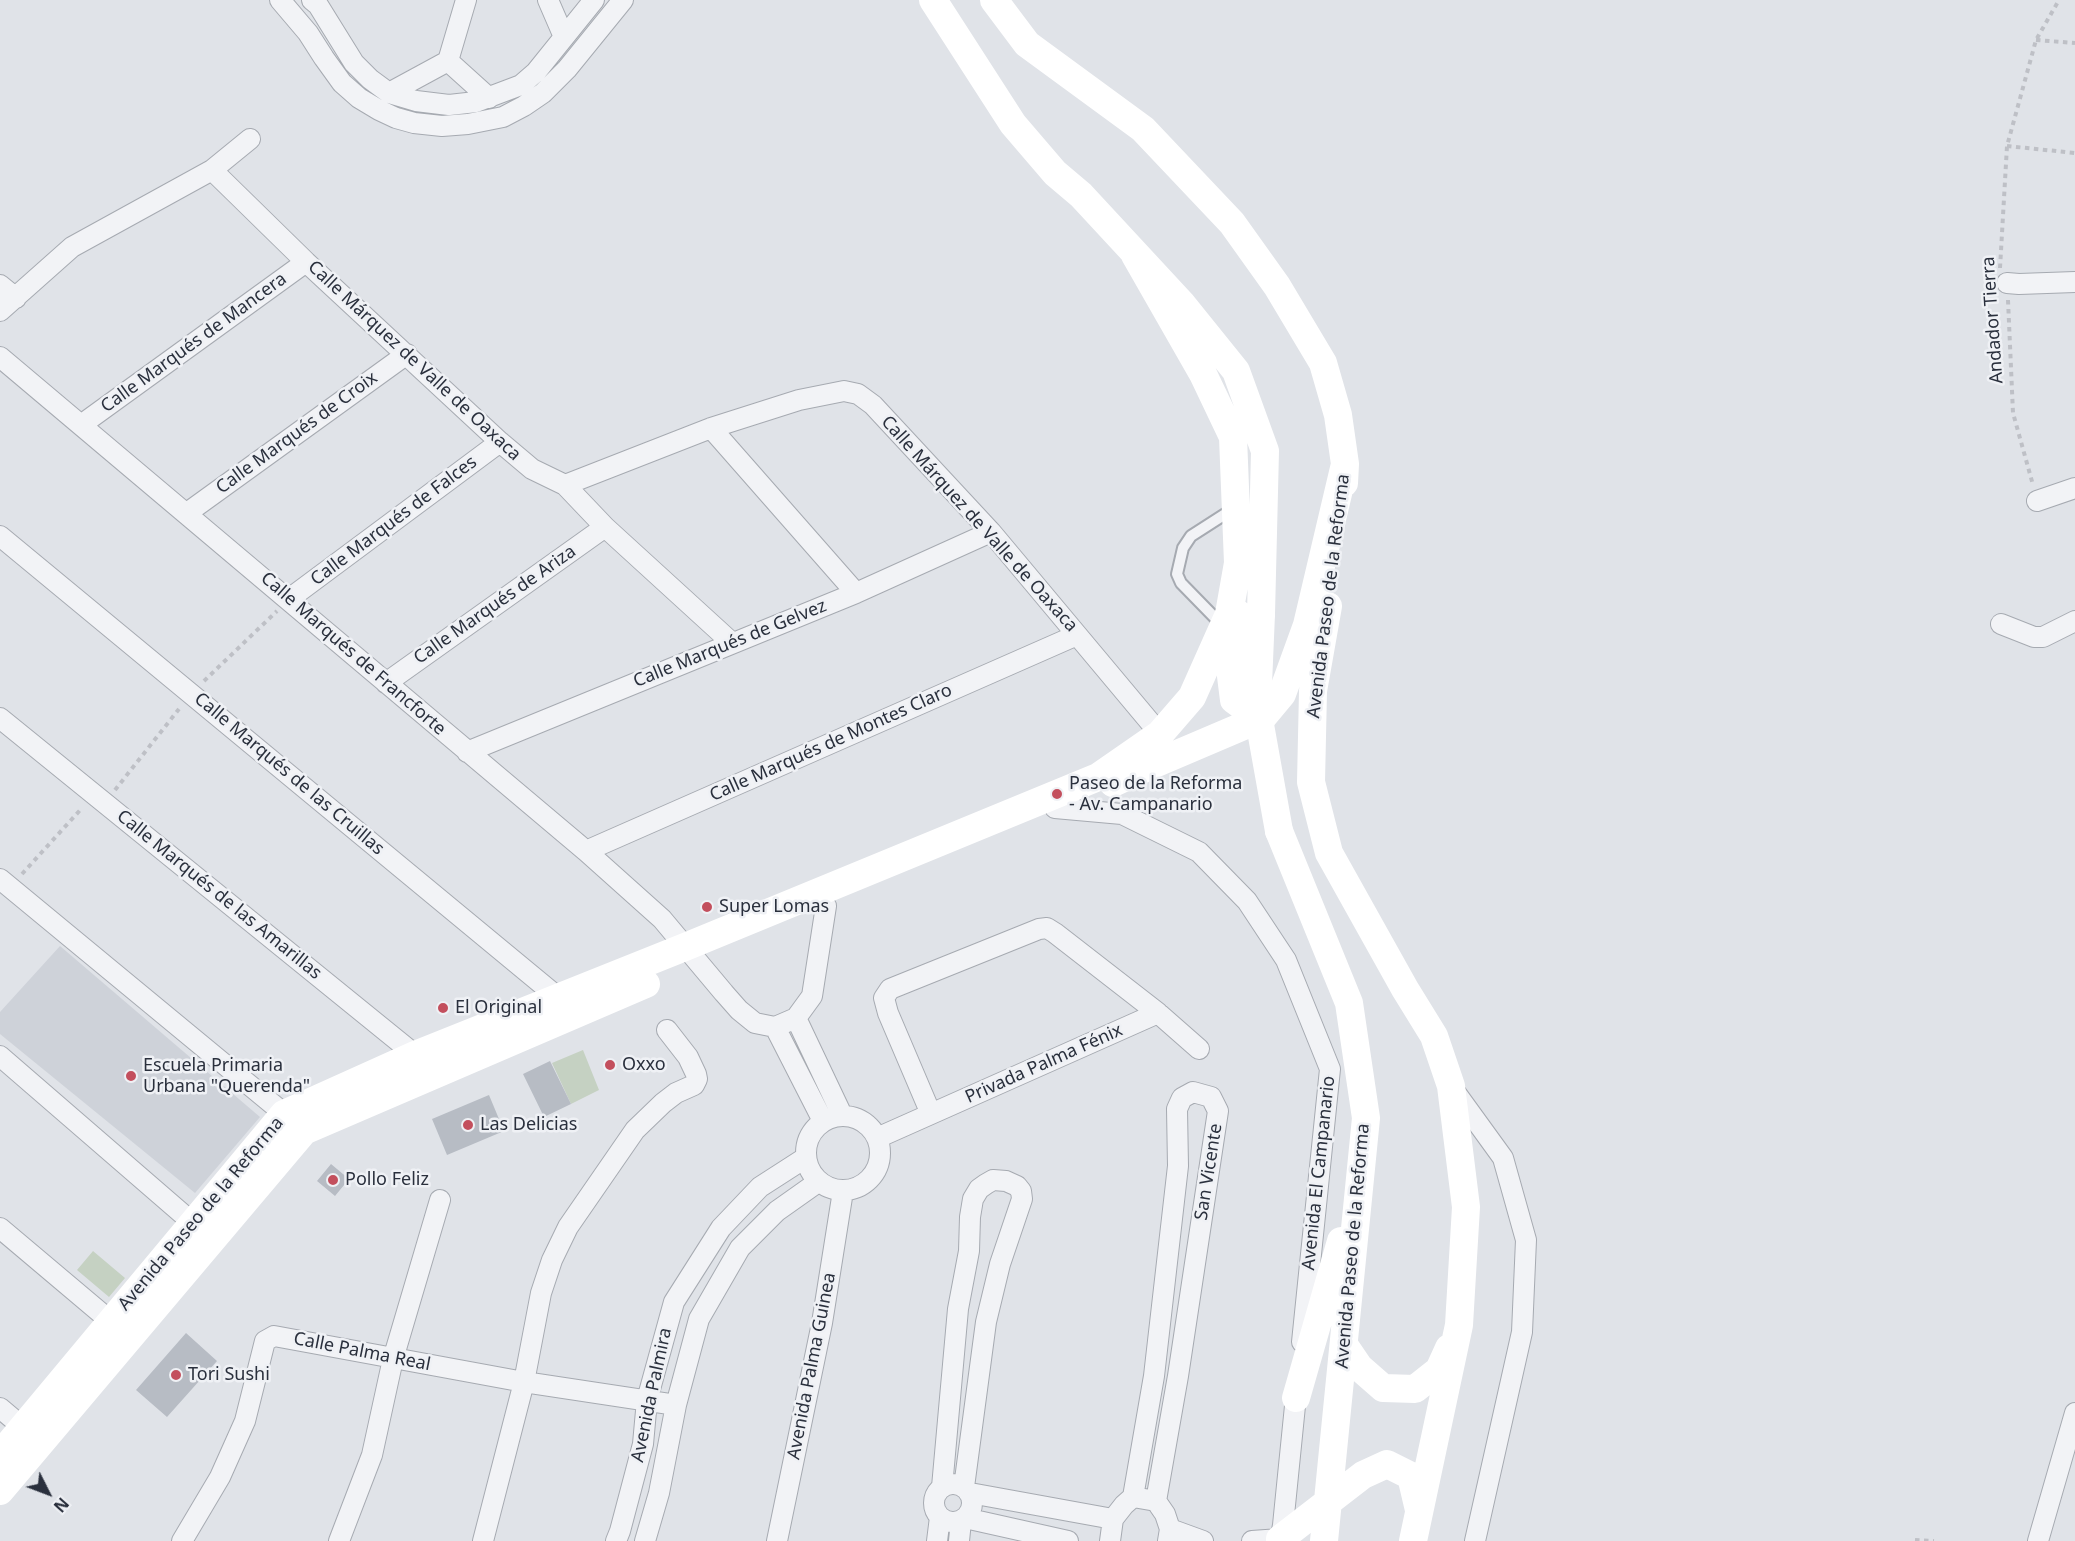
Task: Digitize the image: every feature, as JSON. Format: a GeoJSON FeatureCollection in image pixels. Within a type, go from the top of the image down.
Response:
{"type":"FeatureCollection","features":[{"type":"Feature","properties":{"kind":"street"},"geometry":{"type":"LineString","coordinates":[[280,0],[309,33],[342,83],[359,98],[396,118],[414,123],[442,126],[468,124],[503,117],[543,93],[567,69],[623,0]]}},
{"type":"Feature","properties":{"kind":"street"},"geometry":{"type":"LineString","coordinates":[[312,0],[318,5],[354,63],[370,79],[389,93],[416,101],[449,105],[476,102],[521,85],[536,72],[594,0]]}},
{"type":"Feature","properties":{"kind":"street"},"geometry":{"type":"LineString","coordinates":[[389,93],[448,61],[466,0]]}},
{"type":"Feature","properties":{"kind":"street"},"geometry":{"type":"LineString","coordinates":[[548,0],[564,37]]}},
{"type":"Feature","properties":{"kind":"street","name":"Avenida Paseo de la Reforma"},"geometry":{"type":"LineString","coordinates":[[933,0],[1012,124],[1055,173],[1081,195],[1182,304],[1236,371],[1265,451],[1257,708],[1279,831],[1349,1003],[1366,1118],[1323,1541]]}},
{"type":"Feature","properties":{"kind":"street","name":"Avenida Paseo de la Reforma"},"geometry":{"type":"LineString","coordinates":[[993,0],[1026,44],[1143,129],[1232,223],[1277,286],[1323,363],[1338,415],[1345,464],[1338,541],[1313,691],[1311,782],[1329,853],[1434,1036],[1451,1086],[1466,1207],[1459,1325],[1413,1541]]}},
{"type":"Feature","properties":{"kind":"street"},"geometry":{"type":"LineString","coordinates":[[448,61],[489,98]]}},
{"type":"Feature","properties":{"kind":"street"},"geometry":{"type":"LineString","coordinates":[[0,311],[72,248],[212,170],[250,139]]}},
{"type":"Feature","properties":{"kind":"street","name":"Calle Márquez de Valle de Oaxaca"},"geometry":{"type":"LineString","coordinates":[[212,170],[306,262],[500,442],[532,469],[565,485],[711,428],[799,400],[844,391],[858,394],[873,405],[991,532],[1160,734]]}},
{"type":"Feature","properties":{"kind":"street","name":"Avenida Paseo de la Reforma"},"geometry":{"type":"LineString","coordinates":[[294,1123],[438,1073],[568,1006],[691,955],[1098,777],[1160,734],[1192,697],[1229,614],[1238,563],[1233,438],[1203,374],[1135,255]]}},
{"type":"Feature","properties":{"kind":"street","name":"Calle Marqués de Mancera"},"geometry":{"type":"LineString","coordinates":[[81,425],[306,262]]}},
{"type":"Feature","properties":{"kind":"street"},"geometry":{"type":"LineString","coordinates":[[2007,283],[2019,285],[2075,282]]}},
{"type":"Feature","properties":{"kind":"street"},"geometry":{"type":"LineString","coordinates":[[0,285],[16,298]]}},
{"type":"Feature","properties":{"kind":"street","name":"Calle Marqués de Croix"},"geometry":{"type":"LineString","coordinates":[[187,513],[407,354]]}},
{"type":"Feature","properties":{"kind":"street","name":"Calle Marqués de Francforte"},"geometry":{"type":"LineString","coordinates":[[0,357],[586,851],[662,919],[691,955]]}},
{"type":"Feature","properties":{"kind":"street"},"geometry":{"type":"LineString","coordinates":[[711,428],[856,592]]}},
{"type":"Feature","properties":{"kind":"street","name":"Calle Marqués de Falces"},"geometry":{"type":"LineString","coordinates":[[289,599],[500,442]]}},
{"type":"Feature","properties":{"kind":"street","name":"Avenida Paseo de la Reforma"},"geometry":{"type":"LineString","coordinates":[[691,955],[826,906],[1262,718],[1282,694],[1307,625],[1345,464]]}},
{"type":"Feature","properties":{"kind":"street"},"geometry":{"type":"LineString","coordinates":[[565,485],[605,527],[731,642]]}},
{"type":"Feature","properties":{"kind":"street"},"geometry":{"type":"LineString","coordinates":[[2037,501],[2075,488]]}},
{"type":"Feature","properties":{"kind":"street","name":"Calle Marqués de Ariza"},"geometry":{"type":"LineString","coordinates":[[386,683],[605,527]]}},
{"type":"Feature","properties":{"kind":"street","name":"Calle Marqués de Gelvez"},"geometry":{"type":"LineString","coordinates":[[467,752],[856,592],[991,532]]}},
{"type":"Feature","properties":{"kind":"street","name":"Calle Marqués de las Cruillas"},"geometry":{"type":"LineString","coordinates":[[0,536],[568,1006]]}},
{"type":"Feature","properties":{"kind":"street"},"geometry":{"type":"LineString","coordinates":[[1238,563],[1237,641],[1231,676],[1234,700],[1245,708],[1257,711],[1282,694]]}},
{"type":"Feature","properties":{"kind":"street"},"geometry":{"type":"LineString","coordinates":[[2001,624],[2034,637],[2043,637],[2075,621]]}},
{"type":"Feature","properties":{"kind":"street","name":"Calle Marqués de Montes Claro"},"geometry":{"type":"LineString","coordinates":[[586,851],[1077,635]]}},
{"type":"Feature","properties":{"kind":"street","name":"Calle Marqués de las Amarillas"},"geometry":{"type":"LineString","coordinates":[[0,718],[438,1073]]}},
{"type":"Feature","properties":{"kind":"street","name":"Avenida El Campanario"},"geometry":{"type":"LineString","coordinates":[[1055,808],[1122,814],[1199,852],[1247,901],[1286,960],[1330,1069],[1280,1540]]}},
{"type":"Feature","properties":{"kind":"street"},"geometry":{"type":"LineString","coordinates":[[5,883],[294,1123]]}},
{"type":"Feature","properties":{"kind":"street"},"geometry":{"type":"LineString","coordinates":[[691,955],[739,1010],[755,1023],[775,1027],[796,1018],[812,996],[826,906]]}},
{"type":"Feature","properties":{"kind":"street"},"geometry":{"type":"LineString","coordinates":[[931,1114],[888,1013],[884,998],[890,989],[1039,929],[1047,928],[1158,1013],[1199,1049]]}},
{"type":"Feature","properties":{"kind":"street","name":"Avenida Paseo de la Reforma"},"geometry":{"type":"LineString","coordinates":[[0,1491],[32,1435],[294,1123],[415,1055],[568,1006]]}},
{"type":"Feature","properties":{"kind":"street","name":"Privada Palma Fénix"},"geometry":{"type":"LineString","coordinates":[[877,1138],[1158,1013]]}},
{"type":"Feature","properties":{"kind":"street"},"geometry":{"type":"LineString","coordinates":[[796,1018],[832,1118]]}},
{"type":"Feature","properties":{"kind":"street"},"geometry":{"type":"LineString","coordinates":[[775,1027],[832,1118]]}},
{"type":"Feature","properties":{"kind":"street"},"geometry":{"type":"LineString","coordinates":[[483,1541],[524,1382],[541,1293],[552,1260],[568,1227],[635,1130],[663,1103],[676,1093],[693,1085],[697,1079],[688,1057],[666,1030]]}},
{"type":"Feature","properties":{"kind":"street"},"geometry":{"type":"LineString","coordinates":[[0,1056],[202,1232]]}},
{"type":"Feature","properties":{"kind":"street"},"geometry":{"type":"LineString","coordinates":[[1451,1086],[1503,1158],[1526,1240],[1522,1332],[1475,1541]]}},
{"type":"Feature","properties":{"kind":"street","name":"San Vicente"},"geometry":{"type":"LineString","coordinates":[[1133,1497],[1154,1376],[1178,1166],[1177,1109],[1182,1098],[1193,1092],[1211,1096],[1218,1112],[1178,1377],[1156,1502]]}},
{"type":"Feature","properties":{"kind":"street"},"geometry":{"type":"LineString","coordinates":[[832,1118],[863,1121],[877,1138],[880,1156],[874,1173],[861,1186],[843,1191],[818,1182],[812,1175],[805,1158],[809,1137],[832,1118]]}},
{"type":"Feature","properties":{"kind":"street","name":"Avenida Palmira"},"geometry":{"type":"LineString","coordinates":[[616,1541],[643,1444],[647,1400],[674,1302],[721,1228],[760,1187],[805,1158]]}},
{"type":"Feature","properties":{"kind":"street"},"geometry":{"type":"LineString","coordinates":[[1296,1398],[1361,1170]]}},
{"type":"Feature","properties":{"kind":"street"},"geometry":{"type":"LineString","coordinates":[[942,1487],[958,1309],[969,1251],[973,1199],[979,1189],[993,1180],[1006,1181],[1017,1185],[1022,1199],[1000,1264],[987,1322],[967,1490],[973,1502],[971,1510],[963,1519],[959,1541]]}},
{"type":"Feature","properties":{"kind":"street","name":"Avenida Palmira"},"geometry":{"type":"LineString","coordinates":[[645,1541],[659,1492],[676,1405],[699,1319],[740,1248],[777,1211],[818,1182]]}},
{"type":"Feature","properties":{"kind":"street","name":"Avenida Palma Guinea"},"geometry":{"type":"LineString","coordinates":[[777,1541],[822,1323],[843,1191]]}},
{"type":"Feature","properties":{"kind":"street"},"geometry":{"type":"LineString","coordinates":[[339,1541],[372,1455],[393,1359],[440,1200]]}},
{"type":"Feature","properties":{"kind":"street"},"geometry":{"type":"LineString","coordinates":[[0,1228],[120,1329]]}},
{"type":"Feature","properties":{"kind":"street"},"geometry":{"type":"LineString","coordinates":[[1344,1345],[1359,1367],[1383,1388],[1415,1389],[1439,1370],[1459,1325]]}},
{"type":"Feature","properties":{"kind":"street","name":"Calle Palma Real"},"geometry":{"type":"LineString","coordinates":[[182,1541],[220,1478],[245,1420],[265,1341],[274,1336],[524,1382],[676,1405]]}},
{"type":"Feature","properties":{"kind":"street"},"geometry":{"type":"LineString","coordinates":[[1154,1376],[1178,1377]]}},
{"type":"Feature","properties":{"kind":"street"},"geometry":{"type":"LineString","coordinates":[[0,1408],[32,1435]]}},
{"type":"Feature","properties":{"kind":"street"},"geometry":{"type":"LineString","coordinates":[[2038,1541],[2075,1413]]}},
{"type":"Feature","properties":{"kind":"street","name":"Avenida Paseo de la Reforma"},"geometry":{"type":"LineString","coordinates":[[0,1455],[32,1435]]}},
{"type":"Feature","properties":{"kind":"street"},"geometry":{"type":"LineString","coordinates":[[1252,1541],[1280,1540],[1363,1475],[1387,1464],[1411,1476],[1419,1512]]}},
{"type":"Feature","properties":{"kind":"street"},"geometry":{"type":"LineString","coordinates":[[1068,1541],[963,1519],[950,1522],[940,1517],[935,1510],[936,1494],[942,1487],[957,1484],[967,1490],[1113,1519]]}},
{"type":"Feature","properties":{"kind":"street"},"geometry":{"type":"LineString","coordinates":[[1110,1541],[1113,1519],[1133,1497],[1156,1502],[1165,1514],[1169,1535],[1203,1541]]}},
{"type":"Feature","properties":{"kind":"street"},"geometry":{"type":"LineString","coordinates":[[937,1541],[940,1517]]}},
{"type":"Feature","properties":{"kind":"lane"},"geometry":{"type":"LineString","coordinates":[[1224,627],[1181,583],[1177,574],[1183,548],[1191,536],[1236,507]]}},
{"type":"Feature","properties":{"kind":"path","name":"Andador Tierra"},"geometry":{"type":"LineString","coordinates":[[2037,501],[2013,413],[2007,283],[2000,272],[2007,146],[2036,40],[2059,0]]}},
{"type":"Feature","properties":{"kind":"path"},"geometry":{"type":"LineString","coordinates":[[2036,40],[2075,43]]}},
{"type":"Feature","properties":{"kind":"path"},"geometry":{"type":"LineString","coordinates":[[2007,146],[2075,153]]}},
{"type":"Feature","properties":{"kind":"path"},"geometry":{"type":"LineString","coordinates":[[5,883],[95,794]]}},
{"type":"Feature","properties":{"kind":"path"},"geometry":{"type":"LineString","coordinates":[[1915,1540],[1934,1541]]}},
{"type":"Feature","properties":{"kind":"shaded area","name":"Escuela Primaria Urbana \"Querenda\""},"geometry":{"type":"Polygon","coordinates":[[[60,946],[260,1117],[195,1193],[0,1034],[0,1012],[60,946]]]}},
{"type":"Feature","properties":{"kind":"green space"},"geometry":{"type":"Polygon","coordinates":[[[583,1050],[599,1090],[571,1104],[552,1063],[583,1050]]]}},
{"type":"Feature","properties":{"kind":"green space"},"geometry":{"type":"Polygon","coordinates":[[[93,1251],[125,1278],[109,1297],[77,1270],[93,1251]]]}},
{"type":"Feature","properties":{"kind":"building"},"geometry":{"type":"Polygon","coordinates":[[[550,1061],[571,1104],[544,1117],[523,1074],[550,1061]]]}},
{"type":"Feature","properties":{"kind":"building","name":"Las Delicias"},"geometry":{"type":"Polygon","coordinates":[[[489,1095],[504,1131],[447,1155],[432,1119],[489,1095]]]}},
{"type":"Feature","properties":{"kind":"building","name":"Pollo Feliz"},"geometry":{"type":"Polygon","coordinates":[[[331,1164],[349,1179],[335,1196],[317,1181],[331,1164]]]}},
{"type":"Feature","properties":{"kind":"building","name":"Tori Sushi"},"geometry":{"type":"Polygon","coordinates":[[[186,1333],[217,1361],[167,1417],[136,1390],[186,1333]]]}},
{"type":"Feature","properties":{"kind":"place","name":"Paseo de la Reforma - Av. Campanario"},"geometry":{"type":"Point","coordinates":[1057,794]}},
{"type":"Feature","properties":{"kind":"place","name":"Super Lomas"},"geometry":{"type":"Point","coordinates":[707,907]}},
{"type":"Feature","properties":{"kind":"place","name":"El Original"},"geometry":{"type":"Point","coordinates":[443,1008]}},
{"type":"Feature","properties":{"kind":"place","name":"Oxxo"},"geometry":{"type":"Point","coordinates":[610,1065]}},
{"type":"Feature","properties":{"kind":"place","name":"Escuela Primaria Urbana \"Querenda\""},"geometry":{"type":"Point","coordinates":[131,1076]}},
{"type":"Feature","properties":{"kind":"place","name":"Las Delicias"},"geometry":{"type":"Point","coordinates":[468,1125]}},
{"type":"Feature","properties":{"kind":"place","name":"Pollo Feliz"},"geometry":{"type":"Point","coordinates":[333,1180]}},
{"type":"Feature","properties":{"kind":"place","name":"Tori Sushi"},"geometry":{"type":"Point","coordinates":[176,1375]}}]}
